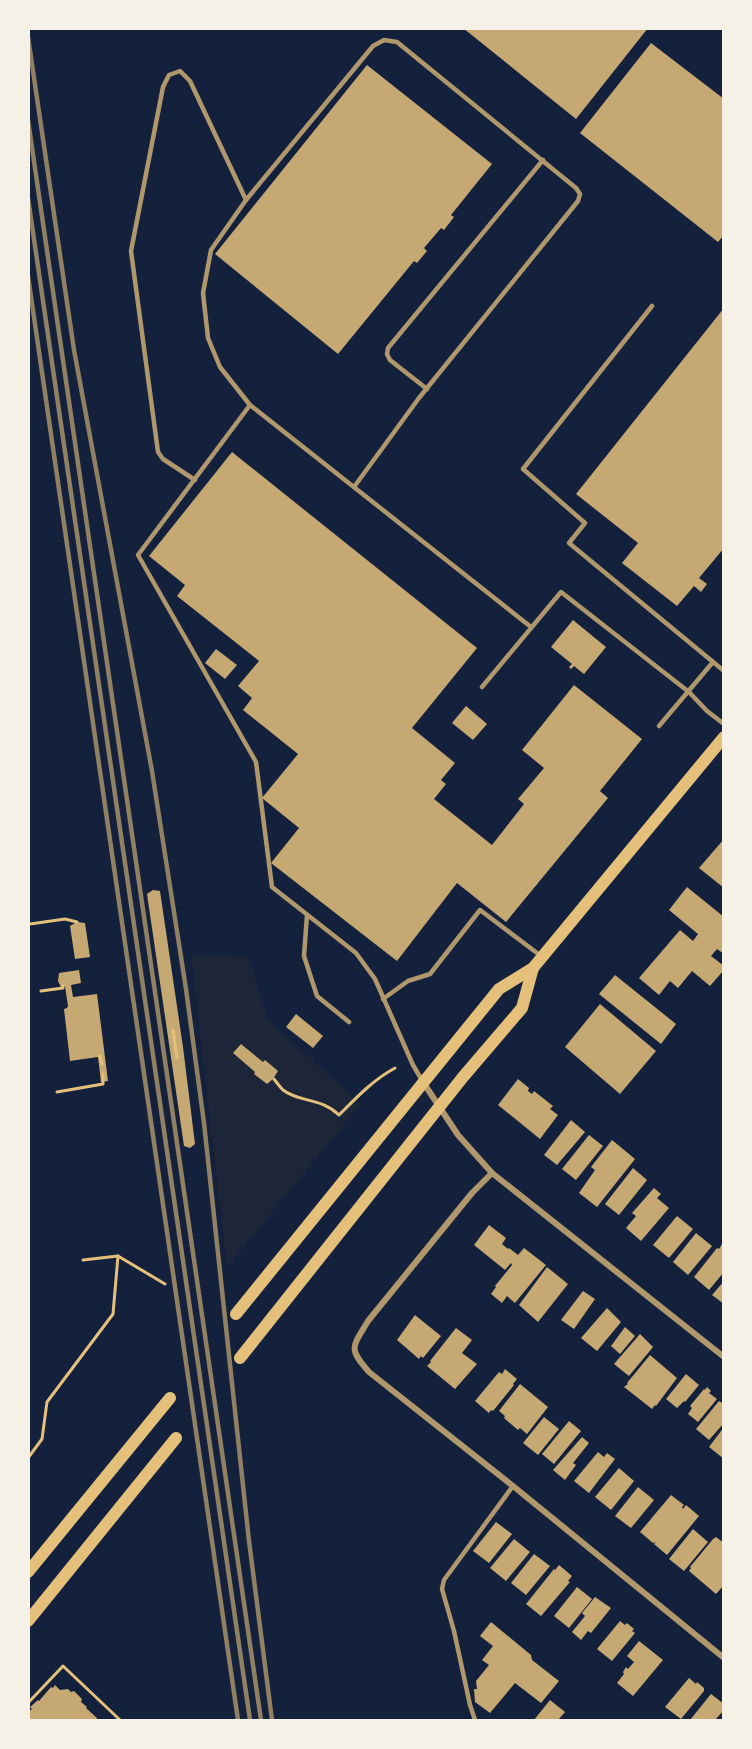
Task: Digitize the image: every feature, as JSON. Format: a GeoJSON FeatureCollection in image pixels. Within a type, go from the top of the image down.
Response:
{"type":"FeatureCollection","features":[{"type":"Feature","properties":{"kind":"main road"},"geometry":{"type":"LineString","coordinates":[[236,1314],[499,989],[533,968],[723,737]]}},
{"type":"Feature","properties":{"kind":"main road"},"geometry":{"type":"LineString","coordinates":[[240,1358],[463,1077],[522,1008],[533,968]]}},
{"type":"Feature","properties":{"kind":"main road"},"geometry":{"type":"LineString","coordinates":[[28,1572],[170,1398]]}},
{"type":"Feature","properties":{"kind":"main road"},"geometry":{"type":"LineString","coordinates":[[28,1621],[176,1438]]}},
{"type":"Feature","properties":{"kind":"street"},"geometry":{"type":"LineString","coordinates":[[423,1082],[458,1135],[492,1173],[723,1357]]}},
{"type":"Feature","properties":{"kind":"street"},"geometry":{"type":"LineString","coordinates":[[492,1173],[472,1193],[368,1321],[354,1350],[355,1356],[369,1372],[513,1486],[723,1658]]}},
{"type":"Feature","properties":{"kind":"lane"},"geometry":{"type":"LineString","coordinates":[[354,487],[426,389],[578,201],[580,194],[543,160],[397,42],[384,40],[374,46],[246,200],[211,250],[203,293],[208,338],[220,368],[250,405],[531,627]]}},
{"type":"Feature","properties":{"kind":"lane"},"geometry":{"type":"LineString","coordinates":[[195,480],[163,459],[158,452],[131,251],[162,87],[169,75],[180,71],[190,81],[246,200]]}},
{"type":"Feature","properties":{"kind":"lane"},"geometry":{"type":"LineString","coordinates":[[426,389],[390,360],[387,354],[388,348],[543,160]]}},
{"type":"Feature","properties":{"kind":"lane"},"geometry":{"type":"LineString","coordinates":[[652,306],[523,469],[585,523],[570,543],[723,671]]}},
{"type":"Feature","properties":{"kind":"lane"},"geometry":{"type":"LineString","coordinates":[[250,405],[138,555],[256,762],[272,886],[356,953],[375,979],[423,1082]]}},
{"type":"Feature","properties":{"kind":"lane"},"geometry":{"type":"LineString","coordinates":[[482,687],[561,592],[689,692],[723,724]]}},
{"type":"Feature","properties":{"kind":"lane"},"geometry":{"type":"LineString","coordinates":[[659,726],[713,662]]}},
{"type":"Feature","properties":{"kind":"lane"},"geometry":{"type":"LineString","coordinates":[[383,999],[408,981],[430,974],[480,910],[542,957]]}},
{"type":"Feature","properties":{"kind":"lane"},"geometry":{"type":"LineString","coordinates":[[307,915],[304,956],[317,996],[349,1022]]}},
{"type":"Feature","properties":{"kind":"lane"},"geometry":{"type":"LineString","coordinates":[[475,1720],[442,1589],[444,1580],[513,1486]]}},
{"type":"Feature","properties":{"kind":"path"},"geometry":{"type":"LineString","coordinates":[[30,924],[65,919],[77,921]]}},
{"type":"Feature","properties":{"kind":"path"},"geometry":{"type":"LineString","coordinates":[[41,991],[63,988],[63,986]]}},
{"type":"Feature","properties":{"kind":"path"},"geometry":{"type":"LineString","coordinates":[[173,1030],[177,1058]]}},
{"type":"Feature","properties":{"kind":"path"},"geometry":{"type":"LineString","coordinates":[[100,1056],[102,1064]]}},
{"type":"Feature","properties":{"kind":"path"},"geometry":{"type":"LineString","coordinates":[[274,1079],[283,1090],[290,1094],[325,1104],[339,1115],[358,1095],[395,1068]]}},
{"type":"Feature","properties":{"kind":"path"},"geometry":{"type":"LineString","coordinates":[[57,1092],[103,1084],[103,1074]]}},
{"type":"Feature","properties":{"kind":"path"},"geometry":{"type":"LineString","coordinates":[[28,1458],[42,1439],[46,1402],[113,1314],[118,1256]]}},
{"type":"Feature","properties":{"kind":"path"},"geometry":{"type":"LineString","coordinates":[[83,1260],[118,1256],[165,1284]]}},
{"type":"Feature","properties":{"kind":"path"},"geometry":{"type":"LineString","coordinates":[[28,1703],[63,1666],[120,1720]]}},
{"type":"Feature","properties":{"kind":"shaded area"},"geometry":{"type":"Polygon","coordinates":[[[191,955],[249,957],[268,1020],[361,1104],[227,1267],[191,955]]]}},
{"type":"Feature","properties":{"kind":"building"},"geometry":{"type":"Polygon","coordinates":[[[463,28],[648,28],[576,119],[463,28]]]}},
{"type":"Feature","properties":{"kind":"building"},"geometry":{"type":"Polygon","coordinates":[[[651,43],[724,99],[724,235],[718,242],[580,133],[651,43]]]}},
{"type":"Feature","properties":{"kind":"building"},"geometry":{"type":"Polygon","coordinates":[[[367,65],[492,164],[451,215],[454,217],[444,230],[441,228],[424,248],[427,251],[417,263],[414,261],[338,354],[215,254],[367,65]]]}},
{"type":"Feature","properties":{"kind":"building"},"geometry":{"type":"Polygon","coordinates":[[[724,308],[724,548],[699,578],[707,584],[701,592],[694,586],[677,606],[622,563],[638,543],[576,494],[724,308]]]}},
{"type":"Feature","properties":{"kind":"building"},"geometry":{"type":"Polygon","coordinates":[[[232,452],[477,648],[412,728],[455,763],[441,780],[446,784],[434,799],[492,845],[524,804],[518,799],[544,768],[522,750],[574,685],[642,739],[600,791],[608,798],[506,922],[457,883],[397,961],[271,863],[299,828],[262,798],[298,754],[243,710],[252,698],[238,686],[259,661],[177,596],[185,585],[149,556],[232,452]]]}},
{"type":"Feature","properties":{"kind":"building"},"geometry":{"type":"Polygon","coordinates":[[[573,620],[606,647],[584,674],[574,666],[571,669],[569,667],[572,664],[551,647],[573,620]]]}},
{"type":"Feature","properties":{"kind":"building"},"geometry":{"type":"Polygon","coordinates":[[[216,649],[237,665],[225,679],[205,663],[216,649]]]}},
{"type":"Feature","properties":{"kind":"building"},"geometry":{"type":"Polygon","coordinates":[[[466,706],[487,724],[473,740],[452,723],[466,706]]]}},
{"type":"Feature","properties":{"kind":"building"},"geometry":{"type":"Polygon","coordinates":[[[724,839],[724,888],[699,868],[724,839]]]}},
{"type":"Feature","properties":{"kind":"building"},"geometry":{"type":"Polygon","coordinates":[[[687,887],[724,917],[724,954],[717,949],[711,956],[724,966],[724,970],[710,986],[692,971],[678,988],[670,981],[659,995],[639,978],[680,930],[693,941],[698,934],[669,910],[687,887]]]}},
{"type":"Feature","properties":{"kind":"building"},"geometry":{"type":"Polygon","coordinates":[[[153,890],[160,891],[183,1047],[195,1144],[190,1148],[184,1146],[147,894],[153,890]]]}},
{"type":"Feature","properties":{"kind":"building"},"geometry":{"type":"Polygon","coordinates":[[[77,922],[85,923],[90,957],[75,959],[70,926],[77,922]]]}},
{"type":"Feature","properties":{"kind":"building"},"geometry":{"type":"Polygon","coordinates":[[[79,970],[81,983],[71,985],[73,997],[97,994],[108,1081],[101,1082],[98,1057],[70,1061],[64,1009],[68,1006],[65,986],[61,987],[58,981],[59,973],[79,970]]]}},
{"type":"Feature","properties":{"kind":"building"},"geometry":{"type":"Polygon","coordinates":[[[615,975],[676,1024],[661,1044],[599,994],[615,975]]]}},
{"type":"Feature","properties":{"kind":"building"},"geometry":{"type":"Polygon","coordinates":[[[600,1004],[656,1051],[620,1094],[565,1047],[600,1004]]]}},
{"type":"Feature","properties":{"kind":"building"},"geometry":{"type":"Polygon","coordinates":[[[296,1014],[323,1036],[313,1048],[286,1027],[296,1014]]]}},
{"type":"Feature","properties":{"kind":"building"},"geometry":{"type":"Polygon","coordinates":[[[241,1044],[278,1071],[267,1084],[233,1053],[241,1044]]]}},
{"type":"Feature","properties":{"kind":"building"},"geometry":{"type":"Polygon","coordinates":[[[518,1079],[529,1088],[528,1091],[532,1094],[534,1091],[553,1106],[550,1109],[558,1115],[540,1139],[498,1105],[518,1079]]]}},
{"type":"Feature","properties":{"kind":"building"},"geometry":{"type":"Polygon","coordinates":[[[571,1120],[585,1132],[557,1165],[544,1155],[571,1120]]]}},
{"type":"Feature","properties":{"kind":"building"},"geometry":{"type":"Polygon","coordinates":[[[589,1135],[603,1146],[576,1180],[562,1169],[589,1135]]]}},
{"type":"Feature","properties":{"kind":"building"},"geometry":{"type":"Polygon","coordinates":[[[612,1140],[635,1159],[597,1207],[579,1193],[595,1170],[591,1167],[612,1140]]]}},
{"type":"Feature","properties":{"kind":"building"},"geometry":{"type":"Polygon","coordinates":[[[633,1168],[647,1180],[619,1215],[605,1204],[633,1168]]]}},
{"type":"Feature","properties":{"kind":"building"},"geometry":{"type":"Polygon","coordinates":[[[654,1188],[661,1194],[657,1198],[669,1208],[641,1241],[626,1228],[636,1216],[632,1213],[654,1188]]]}},
{"type":"Feature","properties":{"kind":"building"},"geometry":{"type":"Polygon","coordinates":[[[677,1216],[693,1229],[669,1258],[653,1245],[677,1216]]]}},
{"type":"Feature","properties":{"kind":"building"},"geometry":{"type":"Polygon","coordinates":[[[489,1225],[506,1238],[502,1244],[508,1249],[518,1255],[524,1248],[546,1265],[515,1303],[507,1296],[502,1303],[491,1294],[512,1265],[511,1263],[505,1270],[474,1245],[489,1225]]]}},
{"type":"Feature","properties":{"kind":"building"},"geometry":{"type":"Polygon","coordinates":[[[696,1233],[712,1246],[688,1275],[673,1262],[696,1233]]]}},
{"type":"Feature","properties":{"kind":"building"},"geometry":{"type":"Polygon","coordinates":[[[722,1244],[724,1245],[724,1272],[709,1290],[694,1277],[722,1244]]]}},
{"type":"Feature","properties":{"kind":"building"},"geometry":{"type":"Polygon","coordinates":[[[547,1267],[568,1284],[538,1322],[519,1305],[547,1267]]]}},
{"type":"Feature","properties":{"kind":"building"},"geometry":{"type":"Polygon","coordinates":[[[724,1281],[724,1304],[712,1295],[724,1281]]]}},
{"type":"Feature","properties":{"kind":"building"},"geometry":{"type":"Polygon","coordinates":[[[583,1291],[595,1299],[574,1329],[561,1320],[583,1291]]]}},
{"type":"Feature","properties":{"kind":"building"},"geometry":{"type":"Polygon","coordinates":[[[607,1308],[621,1322],[597,1351],[581,1338],[607,1308]]]}},
{"type":"Feature","properties":{"kind":"building"},"geometry":{"type":"Polygon","coordinates":[[[415,1315],[441,1336],[423,1358],[421,1356],[419,1359],[397,1340],[415,1315]]]}},
{"type":"Feature","properties":{"kind":"building"},"geometry":{"type":"Polygon","coordinates":[[[625,1327],[635,1336],[620,1354],[611,1346],[625,1327]]]}},
{"type":"Feature","properties":{"kind":"building"},"geometry":{"type":"Polygon","coordinates":[[[456,1328],[472,1340],[462,1353],[477,1364],[455,1389],[427,1366],[456,1328]]]}},
{"type":"Feature","properties":{"kind":"building"},"geometry":{"type":"Polygon","coordinates":[[[640,1334],[653,1347],[629,1376],[614,1364],[640,1334]]]}},
{"type":"Feature","properties":{"kind":"building"},"geometry":{"type":"Polygon","coordinates":[[[650,1355],[677,1378],[652,1409],[624,1387],[650,1355]]]}},
{"type":"Feature","properties":{"kind":"building"},"geometry":{"type":"Polygon","coordinates":[[[505,1369],[517,1379],[493,1411],[489,1413],[475,1401],[499,1372],[502,1374],[505,1369]]]}},
{"type":"Feature","properties":{"kind":"building"},"geometry":{"type":"Polygon","coordinates":[[[686,1374],[699,1385],[677,1408],[666,1399],[686,1374]]]}},
{"type":"Feature","properties":{"kind":"building"},"geometry":{"type":"Polygon","coordinates":[[[520,1384],[548,1407],[527,1434],[520,1428],[518,1430],[499,1411],[520,1384]]]}},
{"type":"Feature","properties":{"kind":"building"},"geometry":{"type":"Polygon","coordinates":[[[707,1387],[711,1391],[709,1393],[717,1399],[698,1422],[688,1414],[692,1408],[690,1406],[707,1387]]]}},
{"type":"Feature","properties":{"kind":"building"},"geometry":{"type":"Polygon","coordinates":[[[719,1401],[724,1404],[724,1423],[709,1440],[696,1429],[719,1401]]]}},
{"type":"Feature","properties":{"kind":"building"},"geometry":{"type":"Polygon","coordinates":[[[544,1417],[559,1429],[538,1455],[523,1443],[544,1417]]]}},
{"type":"Feature","properties":{"kind":"building"},"geometry":{"type":"Polygon","coordinates":[[[569,1421],[581,1431],[554,1464],[542,1454],[569,1421]]]}},
{"type":"Feature","properties":{"kind":"building"},"geometry":{"type":"Polygon","coordinates":[[[724,1427],[724,1459],[709,1447],[724,1427]]]}},
{"type":"Feature","properties":{"kind":"building"},"geometry":{"type":"Polygon","coordinates":[[[582,1437],[589,1443],[573,1463],[576,1465],[565,1480],[553,1470],[582,1437]]]}},
{"type":"Feature","properties":{"kind":"building"},"geometry":{"type":"Polygon","coordinates":[[[598,1452],[604,1457],[607,1453],[615,1459],[589,1493],[574,1481],[598,1452]]]}},
{"type":"Feature","properties":{"kind":"building"},"geometry":{"type":"Polygon","coordinates":[[[619,1468],[634,1481],[611,1510],[595,1497],[619,1468]]]}},
{"type":"Feature","properties":{"kind":"building"},"geometry":{"type":"Polygon","coordinates":[[[638,1487],[654,1500],[631,1528],[615,1516],[638,1487]]]}},
{"type":"Feature","properties":{"kind":"building"},"geometry":{"type":"Polygon","coordinates":[[[671,1495],[684,1505],[683,1509],[686,1505],[699,1516],[667,1555],[654,1544],[656,1542],[653,1543],[640,1532],[671,1495]]]}},
{"type":"Feature","properties":{"kind":"building"},"geometry":{"type":"Polygon","coordinates":[[[496,1522],[512,1534],[489,1563],[473,1551],[496,1522]]]}},
{"type":"Feature","properties":{"kind":"building"},"geometry":{"type":"Polygon","coordinates":[[[693,1529],[708,1542],[684,1571],[669,1559],[693,1529]]]}},
{"type":"Feature","properties":{"kind":"building"},"geometry":{"type":"Polygon","coordinates":[[[716,1537],[724,1543],[724,1585],[716,1594],[689,1571],[716,1537]]]}},
{"type":"Feature","properties":{"kind":"building"},"geometry":{"type":"Polygon","coordinates":[[[514,1539],[530,1552],[506,1581],[490,1568],[514,1539]]]}},
{"type":"Feature","properties":{"kind":"building"},"geometry":{"type":"Polygon","coordinates":[[[534,1554],[550,1566],[526,1595],[511,1583],[534,1554]]]}},
{"type":"Feature","properties":{"kind":"building"},"geometry":{"type":"Polygon","coordinates":[[[559,1565],[572,1576],[568,1581],[570,1582],[541,1616],[526,1604],[559,1565]]]}},
{"type":"Feature","properties":{"kind":"building"},"geometry":{"type":"Polygon","coordinates":[[[577,1587],[592,1599],[569,1628],[554,1616],[577,1587]]]}},
{"type":"Feature","properties":{"kind":"building"},"geometry":{"type":"Polygon","coordinates":[[[595,1597],[611,1608],[591,1633],[588,1631],[581,1640],[572,1632],[585,1616],[582,1613],[595,1597]]]}},
{"type":"Feature","properties":{"kind":"building"},"geometry":{"type":"Polygon","coordinates":[[[620,1621],[625,1625],[627,1623],[635,1633],[612,1661],[597,1649],[620,1621]]]}},
{"type":"Feature","properties":{"kind":"building"},"geometry":{"type":"Polygon","coordinates":[[[491,1622],[531,1655],[532,1660],[559,1681],[541,1703],[515,1683],[490,1713],[475,1702],[476,1681],[489,1665],[482,1660],[493,1646],[480,1636],[491,1622]]]}},
{"type":"Feature","properties":{"kind":"building"},"geometry":{"type":"Polygon","coordinates":[[[639,1641],[663,1660],[633,1696],[617,1683],[626,1667],[628,1669],[634,1662],[627,1656],[639,1641]]]}},
{"type":"Feature","properties":{"kind":"building"},"geometry":{"type":"Polygon","coordinates":[[[689,1678],[704,1688],[704,1691],[681,1719],[665,1707],[689,1678]]]}},
{"type":"Feature","properties":{"kind":"building"},"geometry":{"type":"Polygon","coordinates":[[[55,1685],[60,1690],[74,1691],[82,1699],[81,1702],[86,1708],[97,1718],[96,1720],[28,1720],[28,1712],[32,1709],[30,1707],[55,1685]]]}},
{"type":"Feature","properties":{"kind":"building"},"geometry":{"type":"Polygon","coordinates":[[[711,1694],[724,1704],[724,1710],[715,1720],[690,1720],[711,1694]]]}},
{"type":"Feature","properties":{"kind":"building"},"geometry":{"type":"Polygon","coordinates":[[[550,1700],[565,1712],[558,1720],[534,1720],[550,1700]]]}},
{"type":"Feature","properties":{"kind":"railway"},"geometry":{"type":"LineString","coordinates":[[28,37],[74,350],[152,771],[186,989],[204,1123],[249,1541],[272,1720]]}},
{"type":"Feature","properties":{"kind":"railway"},"geometry":{"type":"LineString","coordinates":[[28,120],[261,1720]]}},
{"type":"Feature","properties":{"kind":"railway"},"geometry":{"type":"LineString","coordinates":[[28,198],[250,1720]]}},
{"type":"Feature","properties":{"kind":"railway"},"geometry":{"type":"LineString","coordinates":[[28,276],[238,1720]]}}]}
